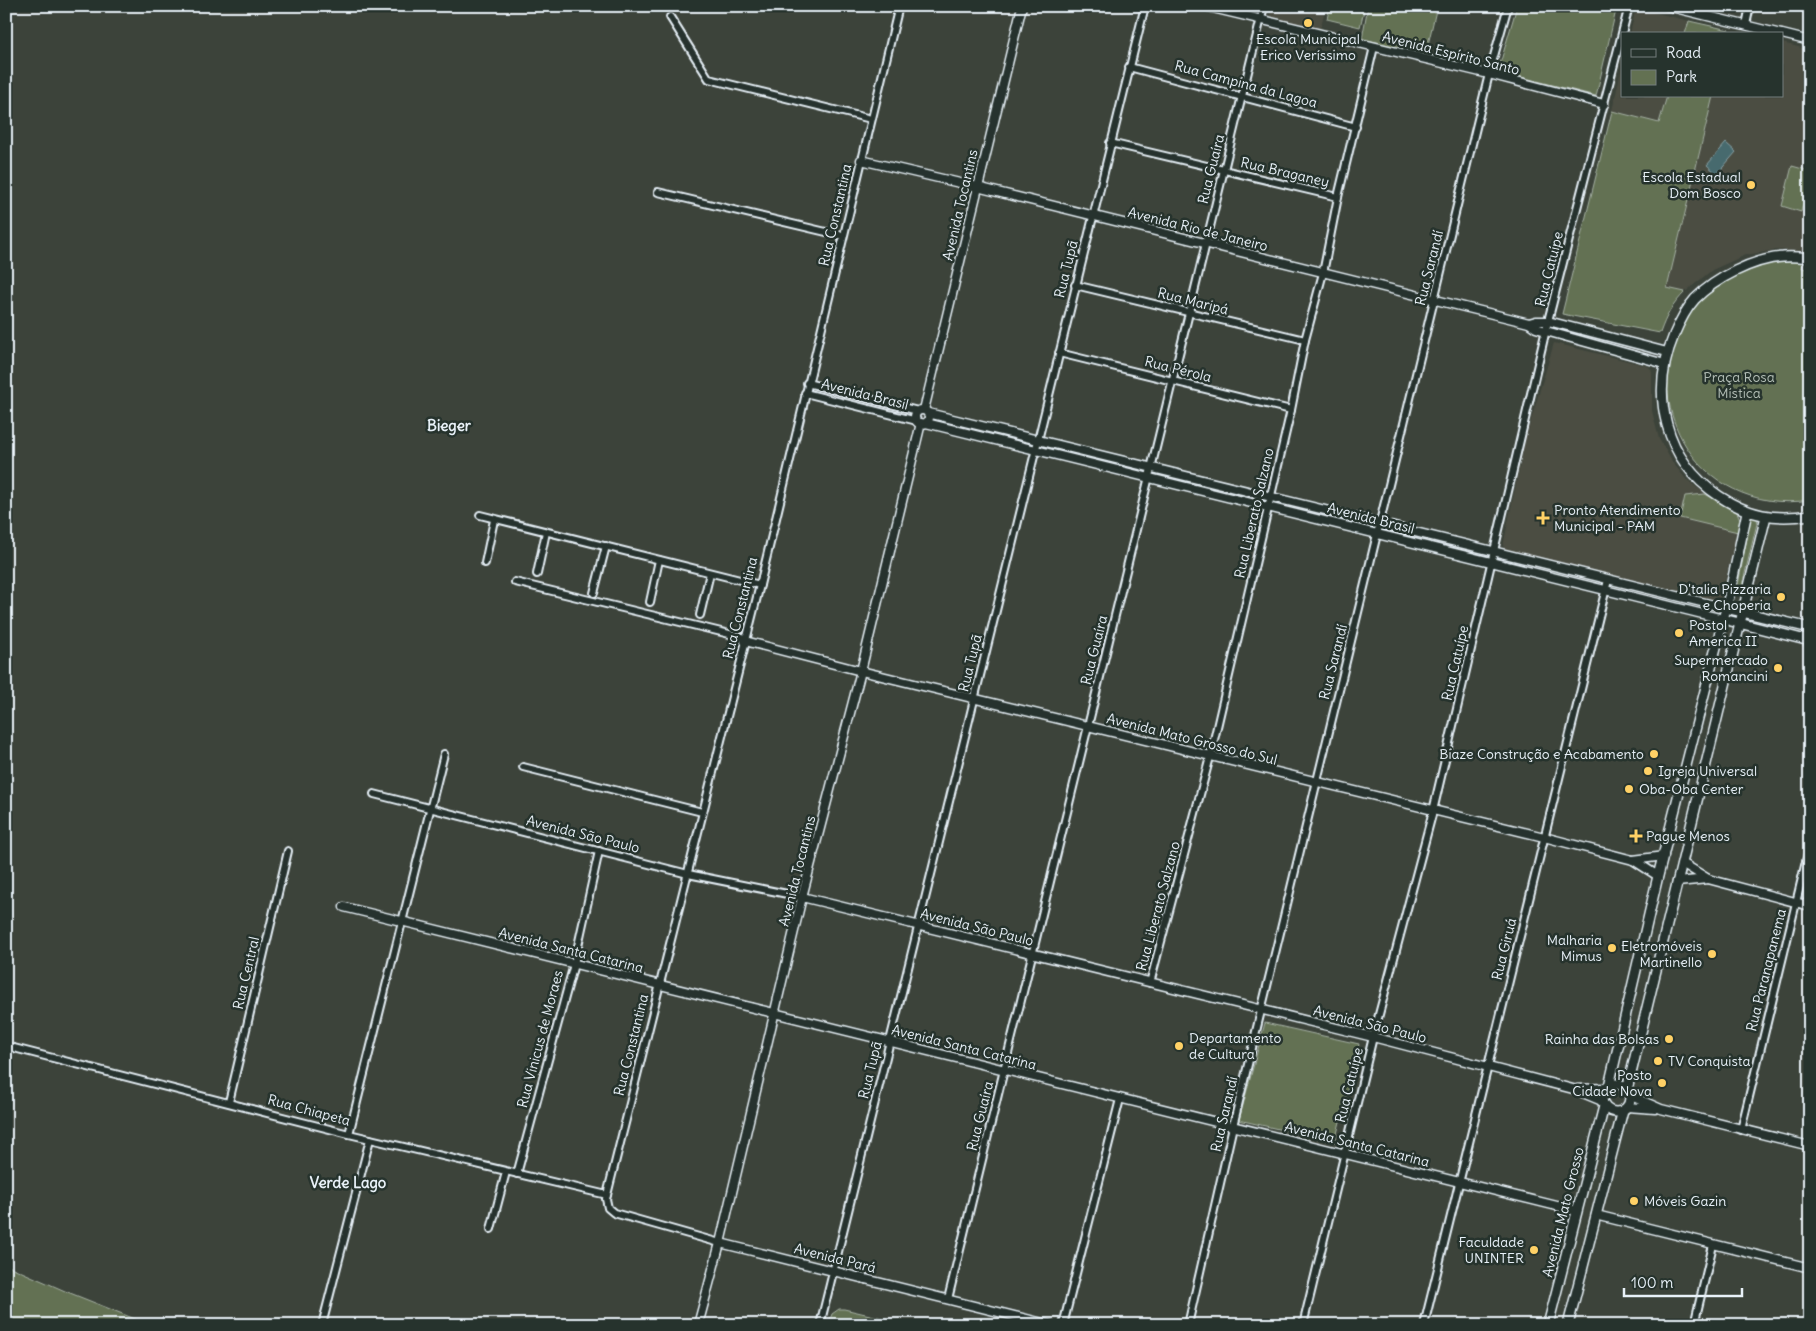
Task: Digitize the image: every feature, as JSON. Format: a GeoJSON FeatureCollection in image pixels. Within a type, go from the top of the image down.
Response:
{"type":"FeatureCollection","features":[{"type":"Feature","properties":{"kind":"main road"},"geometry":{"type":"LineString","coordinates":[[1810,258],[1783,257],[1750,264],[1722,278],[1695,300],[1680,323],[1667,352],[1662,384],[1668,432],[1694,476],[1713,492],[1747,512],[1780,518],[1810,515]]}},
{"type":"Feature","properties":{"kind":"main road"},"geometry":{"type":"LineString","coordinates":[[1625,1108],[1613,1112],[1603,1103],[1602,1094],[1607,1087],[1726,608],[1747,512]]}},
{"type":"Feature","properties":{"kind":"main road"},"geometry":{"type":"LineString","coordinates":[[1568,1325],[1625,1108],[1629,1102],[1628,1093],[1677,882],[1766,516]]}},
{"type":"Feature","properties":{"kind":"main road","name":"Avenida Brasil"},"geometry":{"type":"LineString","coordinates":[[1726,608],[1810,628]]}},
{"type":"Feature","properties":{"kind":"main road","name":"Avenida Brasil"},"geometry":{"type":"LineString","coordinates":[[1723,619],[1810,641]]}},
{"type":"Feature","properties":{"kind":"main road"},"geometry":{"type":"LineString","coordinates":[[1607,1087],[1617,1084],[1628,1093]]}},
{"type":"Feature","properties":{"kind":"main road","name":"Avenida Mato Grosso"},"geometry":{"type":"LineString","coordinates":[[1548,1325],[1603,1103]]}},
{"type":"Feature","properties":{"kind":"street","name":"Rua Constantina"},"geometry":{"type":"LineString","coordinates":[[607,1195],[760,584],[861,160],[900,6]]}},
{"type":"Feature","properties":{"kind":"street","name":"Avenida Tocantins"},"geometry":{"type":"LineString","coordinates":[[924,411],[1022,6]]}},
{"type":"Feature","properties":{"kind":"street","name":"Rua Tupã"},"geometry":{"type":"LineString","coordinates":[[820,1325],[1145,6]]}},
{"type":"Feature","properties":{"kind":"street","name":"Avenida Espírito Santo"},"geometry":{"type":"LineString","coordinates":[[1204,6],[1489,74],[1604,104]]}},
{"type":"Feature","properties":{"kind":"street","name":"Rua Guaíra"},"geometry":{"type":"LineString","coordinates":[[948,1299],[1264,6]]}},
{"type":"Feature","properties":{"kind":"street","name":"Rua Sarandí"},"geometry":{"type":"LineString","coordinates":[[1188,1325],[1261,1010],[1489,74],[1508,6]]}},
{"type":"Feature","properties":{"kind":"street","name":"Rua Catuípe"},"geometry":{"type":"LineString","coordinates":[[1622,32],[1629,6]]}},
{"type":"Feature","properties":{"kind":"street"},"geometry":{"type":"LineString","coordinates":[[1667,6],[1773,32]]}},
{"type":"Feature","properties":{"kind":"street"},"geometry":{"type":"LineString","coordinates":[[1746,25],[1750,6]]}},
{"type":"Feature","properties":{"kind":"street"},"geometry":{"type":"LineString","coordinates":[[670,17],[709,79],[871,119]]}},
{"type":"Feature","properties":{"kind":"street"},"geometry":{"type":"LineString","coordinates":[[1784,35],[1810,41]]}},
{"type":"Feature","properties":{"kind":"street","name":"Rua Catuípe"},"geometry":{"type":"LineString","coordinates":[[1303,1325],[1373,1037],[1433,811],[1548,321],[1621,37]]}},
{"type":"Feature","properties":{"kind":"street","name":"Rua Liberato Salzano"},"geometry":{"type":"LineString","coordinates":[[1150,983],[1210,757],[1374,47]]}},
{"type":"Feature","properties":{"kind":"street","name":"Rua Campina da Lagoa"},"geometry":{"type":"LineString","coordinates":[[1129,67],[1356,127]]}},
{"type":"Feature","properties":{"kind":"street","name":"Rua Braganey"},"geometry":{"type":"LineString","coordinates":[[1110,143],[1338,197]]}},
{"type":"Feature","properties":{"kind":"street","name":"Avenida Rio de Janeiro"},"geometry":{"type":"LineString","coordinates":[[861,160],[977,186],[1529,324]]}},
{"type":"Feature","properties":{"kind":"street"},"geometry":{"type":"LineString","coordinates":[[658,192],[843,236]]}},
{"type":"Feature","properties":{"kind":"street","name":"Rua Maripá"},"geometry":{"type":"LineString","coordinates":[[1075,284],[1305,340]]}},
{"type":"Feature","properties":{"kind":"street"},"geometry":{"type":"LineString","coordinates":[[1529,324],[1536,321],[1548,321],[1667,352]]}},
{"type":"Feature","properties":{"kind":"street"},"geometry":{"type":"LineString","coordinates":[[1529,324],[1546,331],[1665,364]]}},
{"type":"Feature","properties":{"kind":"street","name":"Rua Pérola"},"geometry":{"type":"LineString","coordinates":[[1059,353],[1291,410]]}},
{"type":"Feature","properties":{"kind":"street","name":"Avenida Brasil"},"geometry":{"type":"LineString","coordinates":[[807,383],[1726,608]]}},
{"type":"Feature","properties":{"kind":"street","name":"Avenida Brasil"},"geometry":{"type":"LineString","coordinates":[[805,393],[1723,619]]}},
{"type":"Feature","properties":{"kind":"street"},"geometry":{"type":"LineString","coordinates":[[924,411],[929,418],[921,422],[916,416],[924,411]]}},
{"type":"Feature","properties":{"kind":"street","name":"Avenida Tocantins"},"geometry":{"type":"LineString","coordinates":[[698,1325],[720,1243],[802,897],[861,672],[921,422]]}},
{"type":"Feature","properties":{"kind":"street"},"geometry":{"type":"LineString","coordinates":[[480,515],[494,520],[760,584]]}},
{"type":"Feature","properties":{"kind":"street"},"geometry":{"type":"LineString","coordinates":[[485,563],[494,520]]}},
{"type":"Feature","properties":{"kind":"street"},"geometry":{"type":"LineString","coordinates":[[537,574],[546,532]]}},
{"type":"Feature","properties":{"kind":"street"},"geometry":{"type":"LineString","coordinates":[[594,593],[606,546]]}},
{"type":"Feature","properties":{"kind":"street"},"geometry":{"type":"LineString","coordinates":[[650,602],[660,560]]}},
{"type":"Feature","properties":{"kind":"street"},"geometry":{"type":"LineString","coordinates":[[700,615],[710,573]]}},
{"type":"Feature","properties":{"kind":"street","name":"Rua Giruá"},"geometry":{"type":"LineString","coordinates":[[1424,1325],[1608,580]]}},
{"type":"Feature","properties":{"kind":"street"},"geometry":{"type":"LineString","coordinates":[[515,582],[745,640]]}},
{"type":"Feature","properties":{"kind":"street","name":"Avenida Mato Grosso do Sul"},"geometry":{"type":"LineString","coordinates":[[745,640],[861,672],[1633,860]]}},
{"type":"Feature","properties":{"kind":"street"},"geometry":{"type":"LineString","coordinates":[[349,1134],[444,754]]}},
{"type":"Feature","properties":{"kind":"street"},"geometry":{"type":"LineString","coordinates":[[523,767],[702,812]]}},
{"type":"Feature","properties":{"kind":"street","name":"Avenida São Paulo"},"geometry":{"type":"LineString","coordinates":[[374,794],[688,874],[802,897],[1373,1037],[1572,1089],[1603,1103]]}},
{"type":"Feature","properties":{"kind":"street","name":"Rua Paranapanema"},"geometry":{"type":"LineString","coordinates":[[1741,1130],[1810,845]]}},
{"type":"Feature","properties":{"kind":"street","name":"Rua Central"},"geometry":{"type":"LineString","coordinates":[[229,1102],[288,851]]}},
{"type":"Feature","properties":{"kind":"street","name":"Rua Vinicus de Moraes"},"geometry":{"type":"LineString","coordinates":[[517,1174],[574,964],[599,851]]}},
{"type":"Feature","properties":{"kind":"street"},"geometry":{"type":"LineString","coordinates":[[1633,860],[1664,856]]}},
{"type":"Feature","properties":{"kind":"street"},"geometry":{"type":"LineString","coordinates":[[1633,860],[1658,876]]}},
{"type":"Feature","properties":{"kind":"street"},"geometry":{"type":"LineString","coordinates":[[1682,863],[1708,878],[1810,906]]}},
{"type":"Feature","properties":{"kind":"street"},"geometry":{"type":"LineString","coordinates":[[1677,882],[1708,878]]}},
{"type":"Feature","properties":{"kind":"street","name":"Avenida Santa Catarina"},"geometry":{"type":"LineString","coordinates":[[344,907],[1577,1211]]}},
{"type":"Feature","properties":{"kind":"street","name":"Rua Chiapeta"},"geometry":{"type":"LineString","coordinates":[[6,1046],[349,1134],[607,1195]]}},
{"type":"Feature","properties":{"kind":"street","name":"Avenida São Paulo"},"geometry":{"type":"LineString","coordinates":[[1572,1089],[1607,1087]]}},
{"type":"Feature","properties":{"kind":"street"},"geometry":{"type":"LineString","coordinates":[[1628,1093],[1661,1109],[1810,1146]]}},
{"type":"Feature","properties":{"kind":"street"},"geometry":{"type":"LineString","coordinates":[[1063,1325],[1120,1099]]}},
{"type":"Feature","properties":{"kind":"street"},"geometry":{"type":"LineString","coordinates":[[1625,1108],[1661,1109]]}},
{"type":"Feature","properties":{"kind":"street"},"geometry":{"type":"LineString","coordinates":[[322,1325],[370,1139]]}},
{"type":"Feature","properties":{"kind":"street"},"geometry":{"type":"LineString","coordinates":[[491,1230],[506,1172]]}},
{"type":"Feature","properties":{"kind":"street","name":"Avenida Pará"},"geometry":{"type":"LineString","coordinates":[[607,1195],[607,1206],[614,1213],[720,1243],[1051,1325]]}},
{"type":"Feature","properties":{"kind":"street"},"geometry":{"type":"LineString","coordinates":[[1596,1215],[1810,1268]]}},
{"type":"Feature","properties":{"kind":"street"},"geometry":{"type":"LineString","coordinates":[[1694,1325],[1713,1245]]}},
{"type":"Feature","properties":{"kind":"shaded area","name":"Escola Municipal Erico Veríssimo"},"geometry":{"type":"Polygon","coordinates":[[[1272,6],[1326,6],[1320,29],[1270,16],[1272,6]]]}},
{"type":"Feature","properties":{"kind":"shaded area"},"geometry":{"type":"Polygon","coordinates":[[[1636,8],[1689,21],[1686,32],[1630,32],[1636,8]]]}},
{"type":"Feature","properties":{"kind":"shaded area","name":"Escola Estadual Dom Bosco"},"geometry":{"type":"Polygon","coordinates":[[[1784,44],[1810,50],[1810,235],[1806,251],[1776,250],[1745,255],[1712,270],[1685,292],[1667,288],[1713,98],[1784,98],[1784,44]]]}},
{"type":"Feature","properties":{"kind":"shaded area"},"geometry":{"type":"Polygon","coordinates":[[[1621,71],[1621,98],[1666,98],[1660,123],[1612,111],[1621,71]]]}},
{"type":"Feature","properties":{"kind":"shaded area"},"geometry":{"type":"Polygon","coordinates":[[[1554,343],[1648,366],[1651,369],[1652,411],[1659,439],[1673,463],[1685,478],[1697,488],[1733,508],[1740,519],[1722,594],[1718,599],[1715,600],[1507,551],[1503,547],[1525,440],[1554,343]]]}},
{"type":"Feature","properties":{"kind":"green space"},"geometry":{"type":"Polygon","coordinates":[[[1330,6],[1365,6],[1360,27],[1327,19],[1330,6]]]}},
{"type":"Feature","properties":{"kind":"green space"},"geometry":{"type":"Polygon","coordinates":[[[1368,6],[1437,6],[1426,53],[1362,39],[1368,6]]]}},
{"type":"Feature","properties":{"kind":"green space"},"geometry":{"type":"Polygon","coordinates":[[[1517,6],[1617,6],[1596,96],[1498,71],[1517,6]]]}},
{"type":"Feature","properties":{"kind":"green space"},"geometry":{"type":"Polygon","coordinates":[[[1689,21],[1729,30],[1728,32],[1686,32],[1689,21]]]}},
{"type":"Feature","properties":{"kind":"green space"},"geometry":{"type":"Polygon","coordinates":[[[1666,98],[1713,98],[1667,288],[1685,292],[1670,311],[1660,333],[1562,314],[1612,111],[1659,123],[1666,98]]]}},
{"type":"Feature","properties":{"kind":"green space"},"geometry":{"type":"Polygon","coordinates":[[[1792,166],[1810,171],[1810,180],[1801,212],[1782,206],[1792,166]]]}},
{"type":"Feature","properties":{"kind":"green space","name":"Praça Rosa Mística"},"geometry":{"type":"Polygon","coordinates":[[[1804,261],[1802,268],[1810,270],[1810,500],[1769,500],[1734,489],[1704,469],[1683,441],[1670,409],[1668,373],[1676,337],[1701,298],[1734,276],[1751,268],[1771,263],[1804,261]]]}},
{"type":"Feature","properties":{"kind":"green space"},"geometry":{"type":"Polygon","coordinates":[[[1705,494],[1737,512],[1740,519],[1738,532],[1680,518],[1685,496],[1705,494]]]}},
{"type":"Feature","properties":{"kind":"green space"},"geometry":{"type":"Polygon","coordinates":[[[1751,517],[1758,519],[1741,590],[1737,590],[1751,517]]]}},
{"type":"Feature","properties":{"kind":"green space"},"geometry":{"type":"Polygon","coordinates":[[[1265,1023],[1359,1044],[1335,1142],[1239,1120],[1265,1023]]]}},
{"type":"Feature","properties":{"kind":"green space"},"geometry":{"type":"Polygon","coordinates":[[[6,1265],[65,1291],[150,1325],[6,1325],[6,1265]]]}},
{"type":"Feature","properties":{"kind":"green space"},"geometry":{"type":"Polygon","coordinates":[[[839,1309],[913,1325],[828,1325],[832,1314],[839,1309]]]}},
{"type":"Feature","properties":{"kind":"water"},"geometry":{"type":"Polygon","coordinates":[[[1726,143],[1736,152],[1717,174],[1707,165],[1726,143]]]}},
{"type":"Feature","properties":{"kind":"place","name":"Escola Municipal Erico Veríssimo"},"geometry":{"type":"Point","coordinates":[1308,23]}},
{"type":"Feature","properties":{"kind":"place","name":"Escola Estadual Dom Bosco"},"geometry":{"type":"Point","coordinates":[1751,185]}},
{"type":"Feature","properties":{"kind":"place","name":"Pronto Atendimento Municipal - PAM"},"geometry":{"type":"Point","coordinates":[1543,518]}},
{"type":"Feature","properties":{"kind":"place","name":"D'talia Pizzaria e Choperia"},"geometry":{"type":"Point","coordinates":[1781,597]}},
{"type":"Feature","properties":{"kind":"place","name":"Postol America II"},"geometry":{"type":"Point","coordinates":[1679,633]}},
{"type":"Feature","properties":{"kind":"place","name":"Supermercado Romancini"},"geometry":{"type":"Point","coordinates":[1778,668]}},
{"type":"Feature","properties":{"kind":"place","name":"Biaze Construção e Acabamento"},"geometry":{"type":"Point","coordinates":[1654,754]}},
{"type":"Feature","properties":{"kind":"place","name":"Igreja Universal"},"geometry":{"type":"Point","coordinates":[1648,771]}},
{"type":"Feature","properties":{"kind":"place","name":"Oba-Oba Center"},"geometry":{"type":"Point","coordinates":[1629,789]}},
{"type":"Feature","properties":{"kind":"place","name":"Pague Menos"},"geometry":{"type":"Point","coordinates":[1636,836]}},
{"type":"Feature","properties":{"kind":"place","name":"Malharia Mimus"},"geometry":{"type":"Point","coordinates":[1612,948]}},
{"type":"Feature","properties":{"kind":"place","name":"Eletromóveis Martinello"},"geometry":{"type":"Point","coordinates":[1712,954]}},
{"type":"Feature","properties":{"kind":"place","name":"Rainha das Bolsas"},"geometry":{"type":"Point","coordinates":[1669,1039]}},
{"type":"Feature","properties":{"kind":"place","name":"Departamento de Cultura"},"geometry":{"type":"Point","coordinates":[1179,1046]}},
{"type":"Feature","properties":{"kind":"place","name":"TV Conquista"},"geometry":{"type":"Point","coordinates":[1658,1061]}},
{"type":"Feature","properties":{"kind":"place","name":"Posto Cidade Nova"},"geometry":{"type":"Point","coordinates":[1662,1083]}},
{"type":"Feature","properties":{"kind":"place","name":"Móveis Gazin"},"geometry":{"type":"Point","coordinates":[1634,1201]}},
{"type":"Feature","properties":{"kind":"place","name":"Faculdade UNINTER"},"geometry":{"type":"Point","coordinates":[1534,1250]}},
{"type":"Feature","properties":{"kind":"district","name":"Bieger"},"geometry":{"type":"Point","coordinates":[449,426]}},
{"type":"Feature","properties":{"kind":"district","name":"Verde Lago"},"geometry":{"type":"Point","coordinates":[348,1183]}}]}
